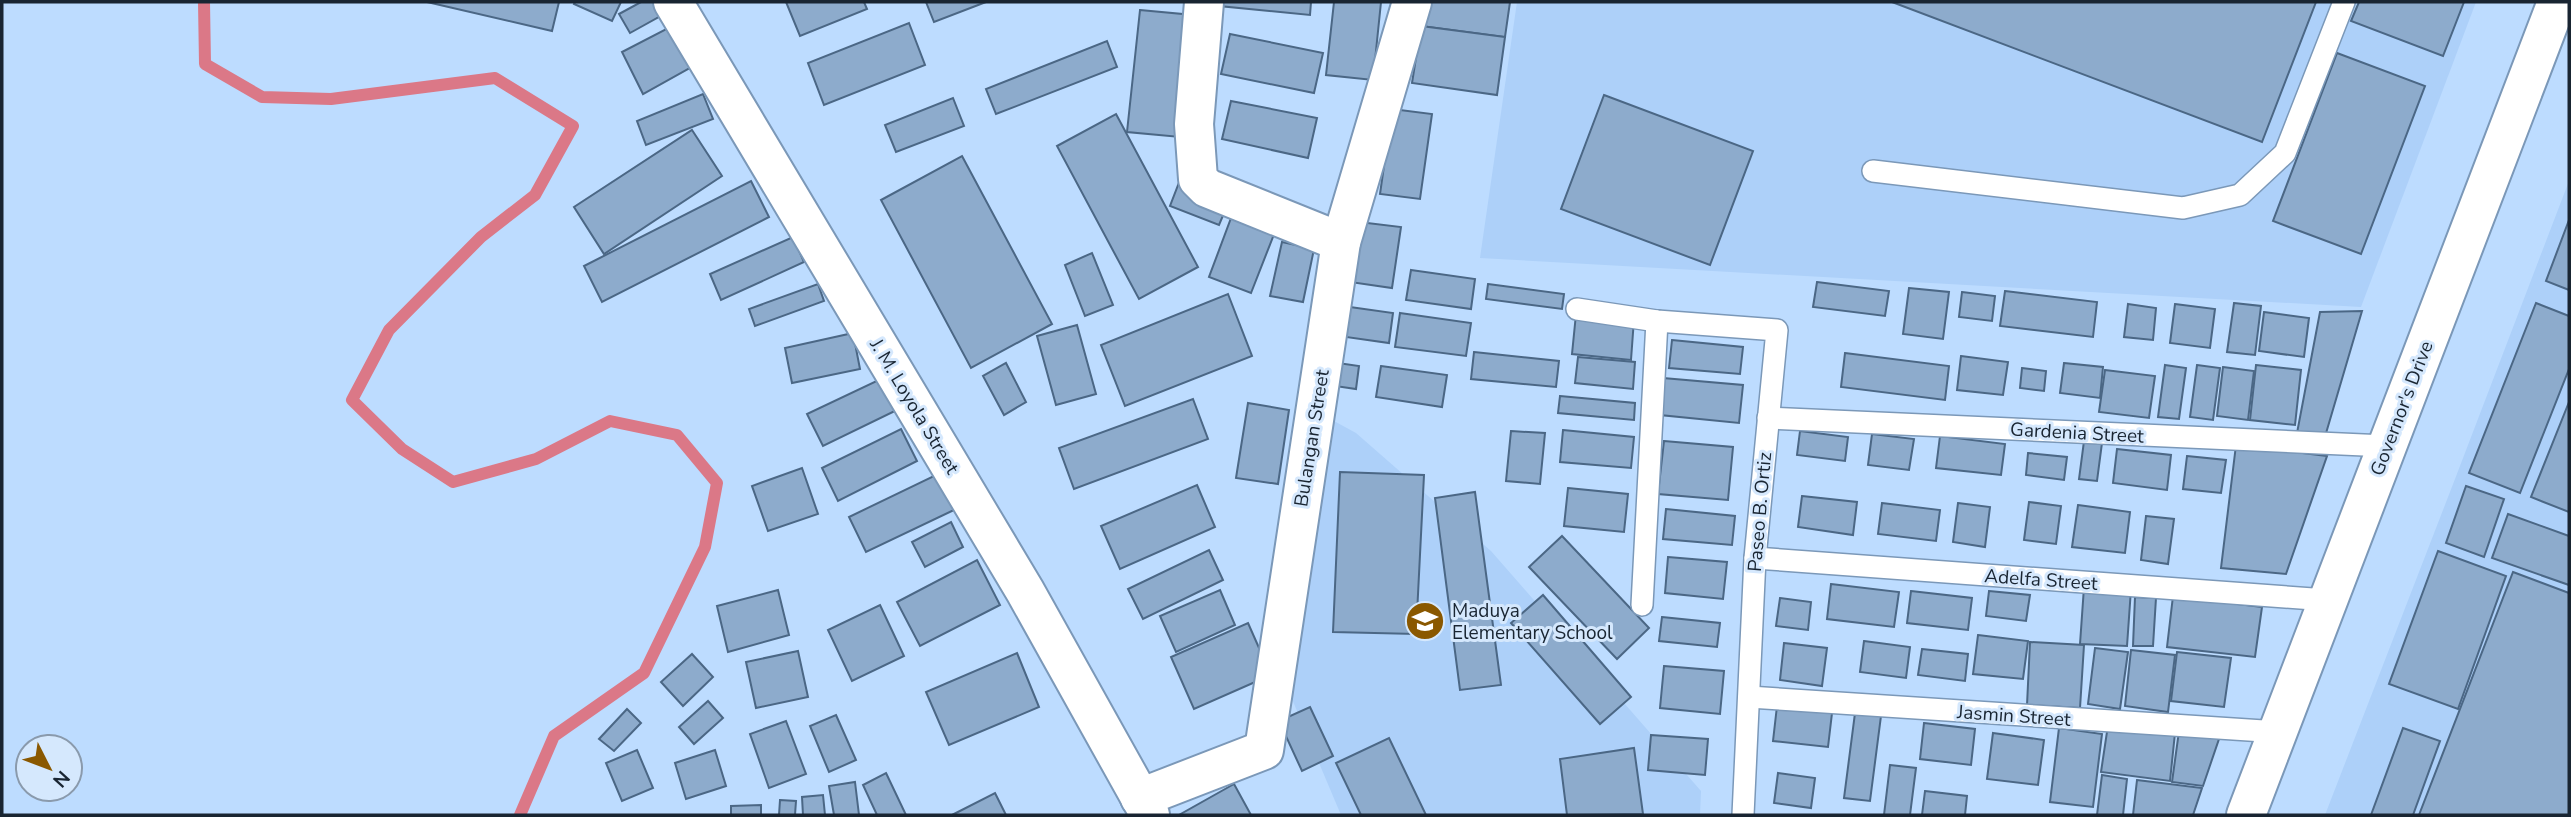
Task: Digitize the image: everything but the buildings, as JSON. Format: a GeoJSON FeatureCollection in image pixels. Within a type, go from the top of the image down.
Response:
{"type":"FeatureCollection","features":[{"type":"Feature","properties":{"kind":"main road","name":"J. M. Loyola Street"},"geometry":{"type":"LineString","coordinates":[[673,2],[1025,591],[1145,807]]}},
{"type":"Feature","properties":{"kind":"main road"},"geometry":{"type":"LineString","coordinates":[[1204,2],[1194,124],[1198,179],[1207,188],[1341,242]]}},
{"type":"Feature","properties":{"kind":"main road","name":"Bulangan Street"},"geometry":{"type":"LineString","coordinates":[[1145,807],[1264,750],[1341,242],[1412,2]]}},
{"type":"Feature","properties":{"kind":"main road","name":"Governor's Drive"},"geometry":{"type":"LineString","coordinates":[[2246,815],[2557,2]]}},
{"type":"Feature","properties":{"kind":"lane"},"geometry":{"type":"LineString","coordinates":[[1873,171],[2183,208],[2240,195],[2285,153],[2344,2]]}},
{"type":"Feature","properties":{"kind":"lane","name":"Paseo B. Ortiz"},"geometry":{"type":"LineString","coordinates":[[1577,309],[1657,321],[1777,330],[1755,558],[1743,815]]}},
{"type":"Feature","properties":{"kind":"lane"},"geometry":{"type":"LineString","coordinates":[[1642,605],[1657,321]]}},
{"type":"Feature","properties":{"kind":"lane","name":"Gardenia Street"},"geometry":{"type":"LineString","coordinates":[[1768,418],[2386,446]]}},
{"type":"Feature","properties":{"kind":"lane","name":"Adelfa Street"},"geometry":{"type":"LineString","coordinates":[[1755,558],[2328,600]]}},
{"type":"Feature","properties":{"kind":"lane","name":"Jasmin Street"},"geometry":{"type":"LineString","coordinates":[[1749,697],[2279,732]]}},
{"type":"Feature","properties":{"kind":"shaded area"},"geometry":{"type":"Polygon","coordinates":[[[1517,2],[2476,2],[2361,307],[1480,258],[1517,2]]]}},
{"type":"Feature","properties":{"kind":"shaded area"},"geometry":{"type":"Polygon","coordinates":[[[2569,181],[2569,815],[2325,815],[2455,479],[2569,181]]]}},
{"type":"Feature","properties":{"kind":"shaded area","name":"Maduya Elementary School"},"geometry":{"type":"Polygon","coordinates":[[[1323,415],[1356,433],[1491,551],[1701,791],[1700,815],[1341,815],[1289,692],[1323,415]]]}},
{"type":"Feature","properties":{"kind":"waterway"},"geometry":{"type":"LineString","coordinates":[[204,2],[205,64],[262,97],[331,99],[495,78],[573,126],[535,195],[481,237],[389,330],[352,400],[402,449],[453,482],[536,459],[610,421],[677,435],[717,483],[705,547],[644,673],[554,736],[520,815]]}},
{"type":"Feature","properties":{"kind":"place","name":"Maduya Elementary School"},"geometry":{"type":"Point","coordinates":[1425,621]}}]}
